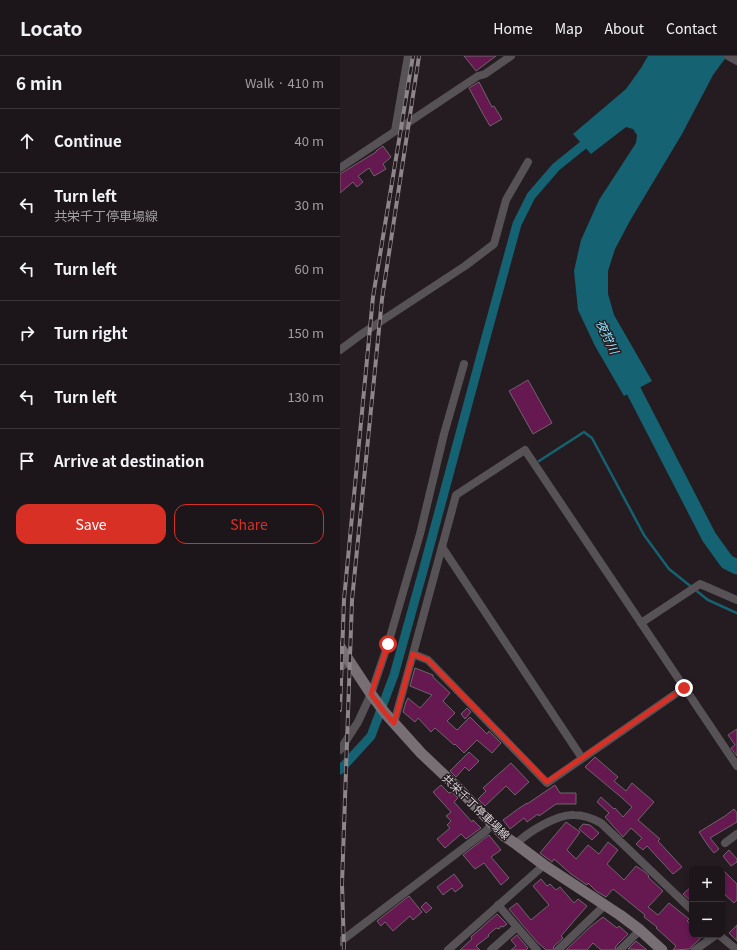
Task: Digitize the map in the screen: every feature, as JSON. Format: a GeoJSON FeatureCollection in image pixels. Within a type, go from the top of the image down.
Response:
{"type":"FeatureCollection","features":[{"type":"Feature","properties":{"kind":"main road","name":"共栄千丁停車場線"},"geometry":{"type":"LineString","coordinates":[[340,646],[345,663],[385,713],[421,753],[458,788],[504,836],[640,930],[662,950]]}},
{"type":"Feature","properties":{"kind":"street"},"geometry":{"type":"LineString","coordinates":[[395,131],[408,56]]}},
{"type":"Feature","properties":{"kind":"street"},"geometry":{"type":"LineString","coordinates":[[340,167],[478,76],[485,74],[512,56]]}},
{"type":"Feature","properties":{"kind":"street"},"geometry":{"type":"LineString","coordinates":[[728,56],[737,61]]}},
{"type":"Feature","properties":{"kind":"street"},"geometry":{"type":"LineString","coordinates":[[340,350],[465,266],[494,244],[506,200],[528,162]]}},
{"type":"Feature","properties":{"kind":"street"},"geometry":{"type":"LineString","coordinates":[[340,750],[358,722],[371,694],[388,644],[420,534],[444,434],[464,364]]}},
{"type":"Feature","properties":{"kind":"street"},"geometry":{"type":"LineString","coordinates":[[394,723],[456,495],[525,450],[737,766]]}},
{"type":"Feature","properties":{"kind":"street"},"geometry":{"type":"LineString","coordinates":[[442,547],[582,758]]}},
{"type":"Feature","properties":{"kind":"street"},"geometry":{"type":"LineString","coordinates":[[641,623],[700,584],[737,600]]}},
{"type":"Feature","properties":{"kind":"street"},"geometry":{"type":"LineString","coordinates":[[413,654],[428,660],[547,782],[684,688]]}},
{"type":"Feature","properties":{"kind":"street"},"geometry":{"type":"LineString","coordinates":[[516,844],[539,827],[561,817],[572,815],[588,817],[600,823],[689,907]]}},
{"type":"Feature","properties":{"kind":"street"},"geometry":{"type":"LineString","coordinates":[[340,942],[486,831],[492,824]]}},
{"type":"Feature","properties":{"kind":"street"},"geometry":{"type":"LineString","coordinates":[[725,843],[737,834]]}},
{"type":"Feature","properties":{"kind":"street"},"geometry":{"type":"LineString","coordinates":[[448,950],[544,865]]}},
{"type":"Feature","properties":{"kind":"street"},"geometry":{"type":"LineString","coordinates":[[498,905],[537,950]]}},
{"type":"Feature","properties":{"kind":"street"},"geometry":{"type":"LineString","coordinates":[[558,950],[605,905]]}},
{"type":"Feature","properties":{"kind":"street"},"geometry":{"type":"LineString","coordinates":[[491,950],[517,927]]}},
{"type":"Feature","properties":{"kind":"street"},"geometry":{"type":"LineString","coordinates":[[620,950],[640,930]]}},
{"type":"Feature","properties":{"kind":"street"},"geometry":{"type":"LineString","coordinates":[[695,950],[712,938]]}},
{"type":"Feature","properties":{"kind":"street"},"geometry":{"type":"LineString","coordinates":[[723,938],[737,950]]}},
{"type":"Feature","properties":{"kind":"water"},"geometry":{"type":"Polygon","coordinates":[[[648,56],[727,56],[713,75],[682,134],[631,219],[615,249],[608,271],[608,294],[614,315],[652,381],[624,396],[595,346],[578,310],[574,271],[581,240],[599,200],[636,143],[637,135],[633,129],[626,127],[591,154],[573,134],[626,89],[648,56]]]}},
{"type":"Feature","properties":{"kind":"building"},"geometry":{"type":"Polygon","coordinates":[[[464,56],[496,56],[476,71],[464,56]]]}},
{"type":"Feature","properties":{"kind":"building"},"geometry":{"type":"Polygon","coordinates":[[[479,82],[492,107],[494,106],[502,119],[490,126],[469,88],[479,82]]]}},
{"type":"Feature","properties":{"kind":"building"},"geometry":{"type":"Polygon","coordinates":[[[383,146],[391,157],[383,164],[386,169],[374,176],[369,168],[358,176],[363,182],[357,187],[353,182],[340,193],[340,174],[376,152],[383,146]]]}},
{"type":"Feature","properties":{"kind":"building"},"geometry":{"type":"Polygon","coordinates":[[[528,380],[552,423],[533,434],[509,391],[528,380]]]}},
{"type":"Feature","properties":{"kind":"building"},"geometry":{"type":"Polygon","coordinates":[[[415,668],[433,675],[433,677],[450,693],[443,701],[455,713],[447,721],[457,730],[470,717],[487,734],[489,731],[501,743],[492,753],[477,740],[464,753],[435,728],[431,732],[418,718],[415,722],[403,712],[408,698],[420,708],[432,695],[410,686],[415,668]]]}},
{"type":"Feature","properties":{"kind":"building"},"geometry":{"type":"Polygon","coordinates":[[[467,708],[471,712],[465,719],[461,714],[467,708]]]}},
{"type":"Feature","properties":{"kind":"building"},"geometry":{"type":"Polygon","coordinates":[[[737,729],[737,756],[731,748],[735,745],[728,735],[737,729]]]}},
{"type":"Feature","properties":{"kind":"building"},"geometry":{"type":"Polygon","coordinates":[[[469,752],[479,761],[469,771],[465,767],[456,777],[450,771],[469,752]]]}},
{"type":"Feature","properties":{"kind":"building"},"geometry":{"type":"Polygon","coordinates":[[[595,757],[618,777],[614,781],[626,791],[632,783],[654,802],[638,820],[660,839],[658,841],[682,867],[673,874],[647,846],[643,850],[636,844],[642,838],[631,828],[623,837],[605,817],[609,813],[597,802],[601,797],[614,809],[615,808],[623,817],[632,807],[585,767],[595,757]]]}},
{"type":"Feature","properties":{"kind":"building"},"geometry":{"type":"Polygon","coordinates":[[[511,763],[529,782],[515,795],[506,786],[485,806],[478,799],[486,791],[483,788],[511,763]]]}},
{"type":"Feature","properties":{"kind":"building"},"geometry":{"type":"Polygon","coordinates":[[[441,785],[449,793],[452,792],[458,798],[454,802],[472,822],[473,820],[481,828],[466,839],[461,834],[445,848],[437,839],[450,828],[447,825],[451,821],[446,816],[451,812],[433,792],[441,785]]]}},
{"type":"Feature","properties":{"kind":"building"},"geometry":{"type":"Polygon","coordinates":[[[555,785],[560,793],[576,793],[576,804],[556,804],[539,816],[538,814],[527,822],[524,818],[510,829],[503,820],[555,785]]]}},
{"type":"Feature","properties":{"kind":"building"},"geometry":{"type":"Polygon","coordinates":[[[734,809],[737,813],[737,822],[710,838],[719,849],[714,853],[699,832],[734,809]]]}},
{"type":"Feature","properties":{"kind":"building"},"geometry":{"type":"Polygon","coordinates":[[[566,822],[580,832],[567,850],[576,859],[588,845],[599,854],[608,842],[618,850],[607,864],[624,880],[636,866],[645,872],[649,876],[648,877],[663,891],[648,907],[658,915],[669,903],[689,919],[687,921],[689,923],[689,938],[700,938],[690,949],[673,950],[676,946],[656,928],[657,927],[644,917],[645,915],[613,889],[606,897],[596,891],[588,883],[587,885],[571,874],[554,859],[552,862],[540,853],[566,822]]]}},
{"type":"Feature","properties":{"kind":"building"},"geometry":{"type":"Polygon","coordinates":[[[583,824],[590,825],[599,833],[592,840],[579,829],[583,824]]]}},
{"type":"Feature","properties":{"kind":"building"},"geometry":{"type":"Polygon","coordinates":[[[489,835],[501,850],[491,857],[509,878],[501,885],[484,863],[475,869],[463,855],[489,835]]]}},
{"type":"Feature","properties":{"kind":"building"},"geometry":{"type":"Polygon","coordinates":[[[729,850],[737,859],[737,862],[731,866],[723,856],[729,850]]]}},
{"type":"Feature","properties":{"kind":"building"},"geometry":{"type":"Polygon","coordinates":[[[725,872],[737,884],[737,900],[734,903],[725,895],[725,872]]]}},
{"type":"Feature","properties":{"kind":"building"},"geometry":{"type":"Polygon","coordinates":[[[454,874],[463,886],[455,892],[452,888],[443,895],[437,887],[454,874]]]}},
{"type":"Feature","properties":{"kind":"building"},"geometry":{"type":"Polygon","coordinates":[[[541,879],[547,886],[550,884],[556,890],[560,887],[574,903],[578,899],[587,906],[561,936],[563,938],[554,946],[553,950],[546,950],[537,942],[509,909],[517,903],[531,920],[549,905],[533,886],[541,879]]]}},
{"type":"Feature","properties":{"kind":"building"},"geometry":{"type":"Polygon","coordinates":[[[689,889],[689,899],[683,894],[689,889]]]}},
{"type":"Feature","properties":{"kind":"building"},"geometry":{"type":"Polygon","coordinates":[[[409,896],[422,912],[413,920],[410,916],[393,931],[385,922],[381,926],[377,921],[409,896]]]}},
{"type":"Feature","properties":{"kind":"building"},"geometry":{"type":"Polygon","coordinates":[[[426,902],[432,908],[426,913],[421,907],[426,902]]]}},
{"type":"Feature","properties":{"kind":"building"},"geometry":{"type":"Polygon","coordinates":[[[497,914],[507,924],[503,927],[501,926],[499,929],[496,928],[488,935],[489,936],[476,946],[480,950],[460,950],[472,939],[471,937],[497,914]]]}},
{"type":"Feature","properties":{"kind":"building"},"geometry":{"type":"Polygon","coordinates":[[[603,917],[617,928],[619,926],[628,934],[616,946],[615,950],[601,950],[593,943],[587,950],[566,950],[590,927],[603,917]]]}},
{"type":"Feature","properties":{"kind":"building"},"geometry":{"type":"Polygon","coordinates":[[[737,925],[737,941],[729,933],[737,925]]]}},
{"type":"Feature","properties":{"kind":"building"},"geometry":{"type":"Polygon","coordinates":[[[517,935],[528,948],[526,950],[511,950],[516,946],[511,940],[517,935]]]}},
{"type":"Feature","properties":{"kind":"building"},"geometry":{"type":"Polygon","coordinates":[[[636,941],[647,950],[628,949],[636,941]]]}},
{"type":"Feature","properties":{"kind":"waterway"},"geometry":{"type":"LineString","coordinates":[[340,770],[371,736],[394,675],[517,224],[531,196],[556,167],[592,138]]}},
{"type":"Feature","properties":{"kind":"waterway","name":"夜狩川"},"geometry":{"type":"LineString","coordinates":[[624,372],[709,537],[727,562],[737,567]]}},
{"type":"Feature","properties":{"kind":"waterway"},"geometry":{"type":"LineString","coordinates":[[539,461],[584,432],[592,438],[644,535],[669,569],[708,600],[737,613]]}},
{"type":"Feature","properties":{"kind":"railway"},"geometry":{"type":"LineString","coordinates":[[340,710],[344,600],[373,297],[413,56]]}},
{"type":"Feature","properties":{"kind":"railway"},"geometry":{"type":"LineString","coordinates":[[344,950],[342,884],[352,600],[382,299],[419,56]]}},
{"type":"Feature","properties":{"kind":"route"},"geometry":{"type":"LineString","coordinates":[[388,644],[371,694],[394,723],[413,654],[428,660],[547,782],[684,688]]}}]}
